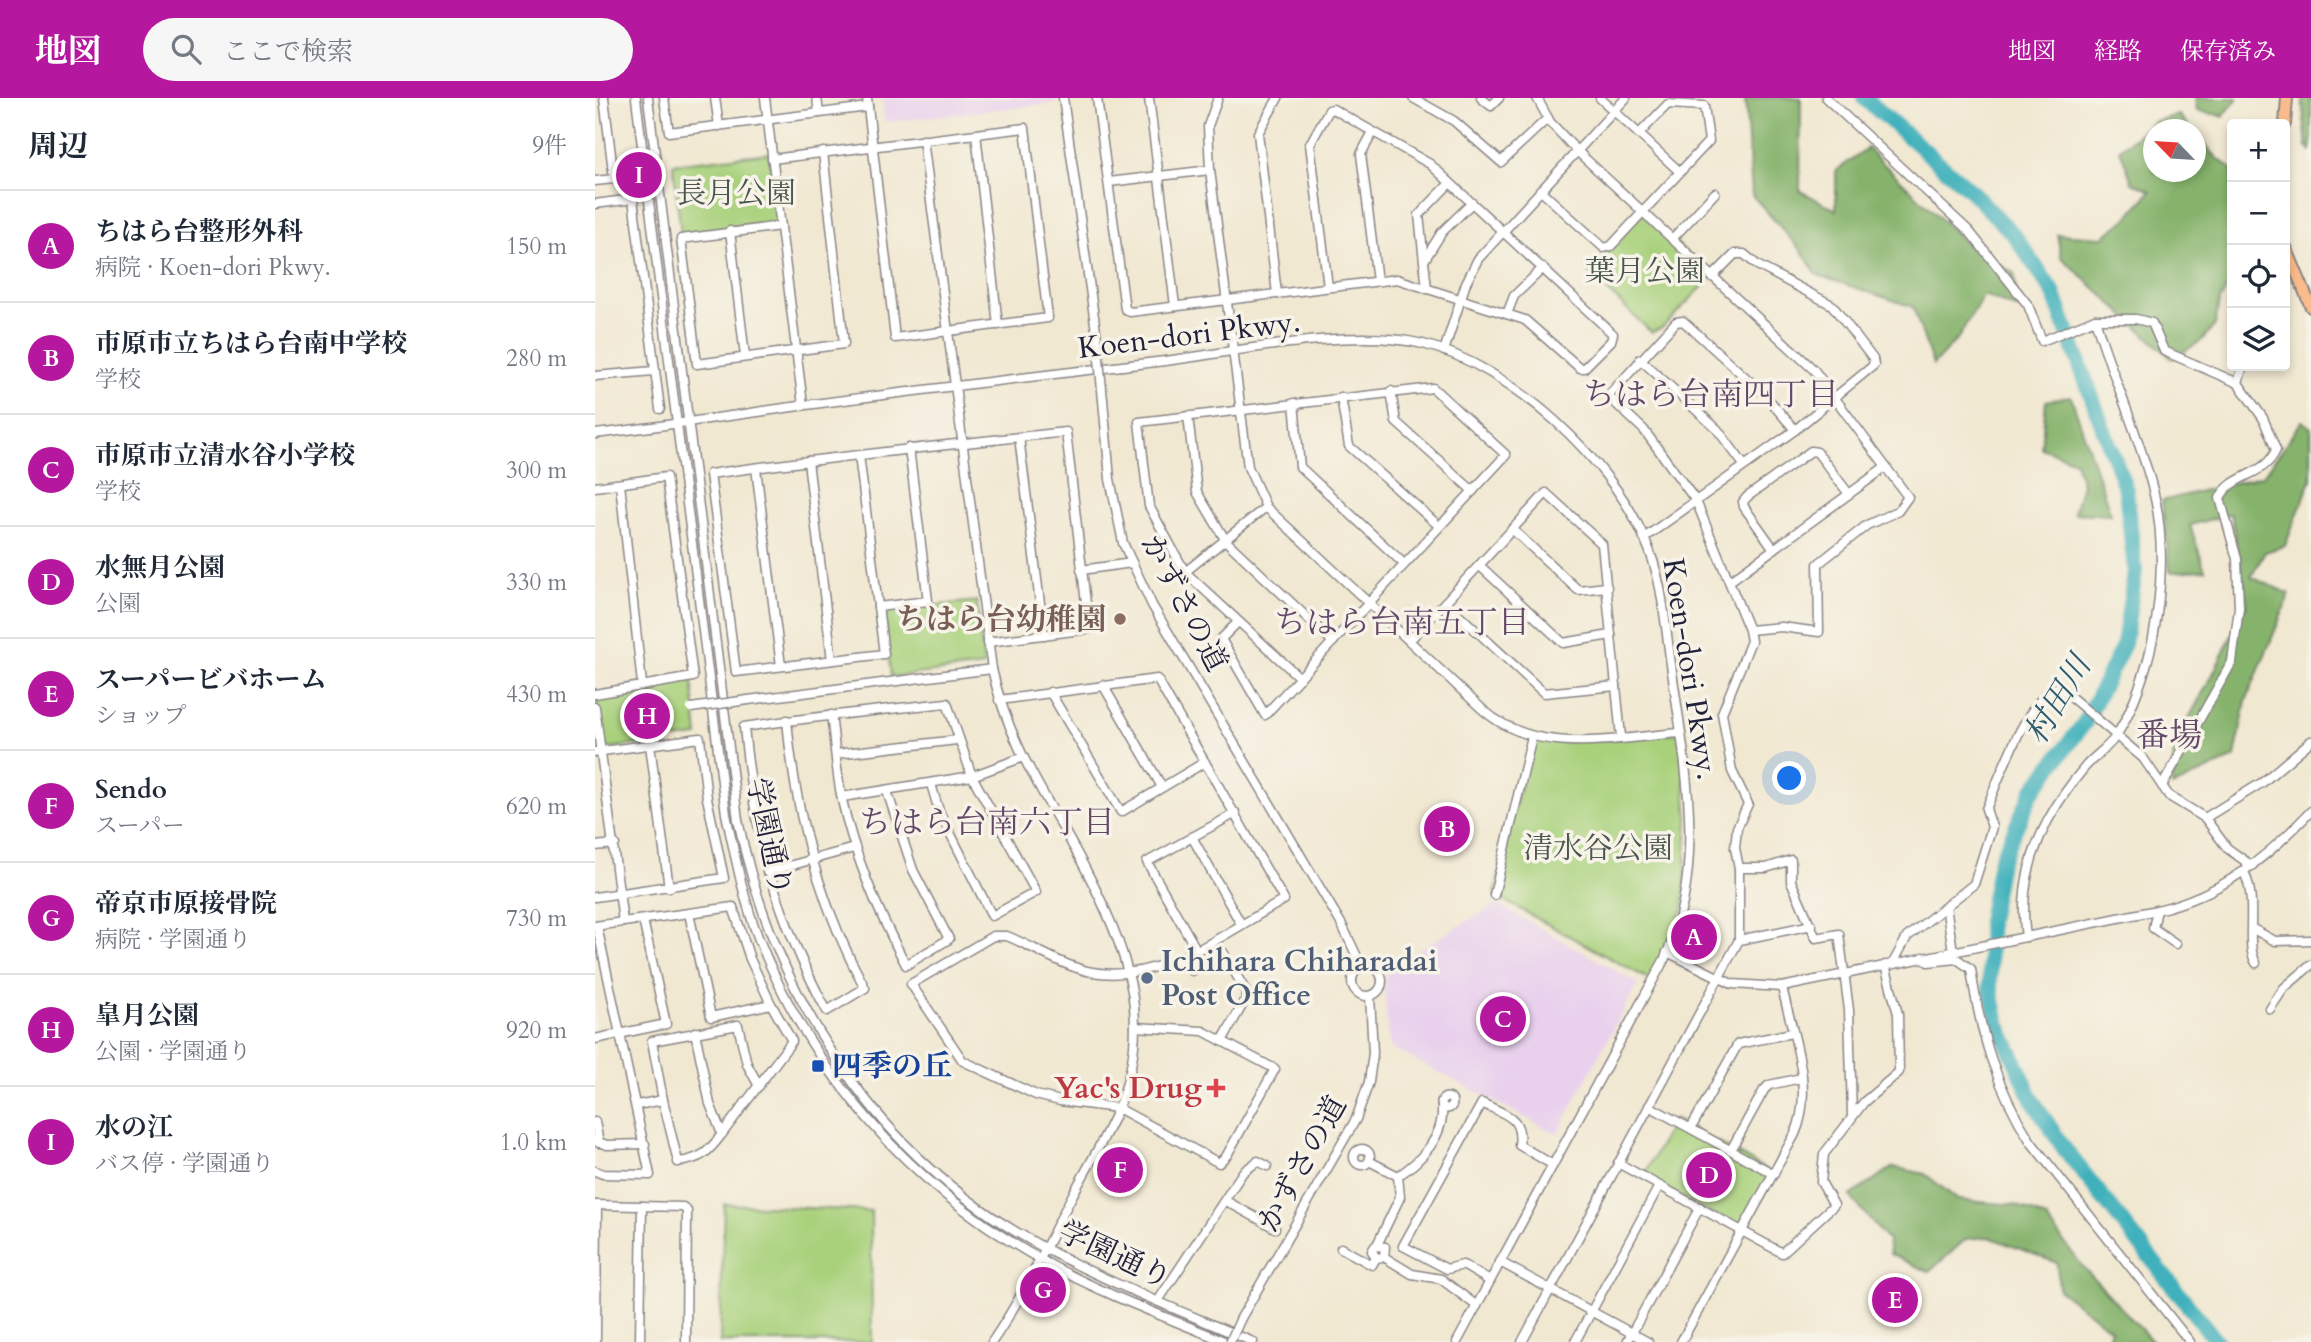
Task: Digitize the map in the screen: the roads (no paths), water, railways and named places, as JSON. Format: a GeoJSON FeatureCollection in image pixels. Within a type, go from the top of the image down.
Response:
{"type":"FeatureCollection","features":[{"type":"Feature","properties":{"kind":"main road"},"geometry":{"type":"LineString","coordinates":[[2285,119],[2287,98]]}},
{"type":"Feature","properties":{"kind":"main road"},"geometry":{"type":"LineString","coordinates":[[2290,257],[2311,307]]}},
{"type":"Feature","properties":{"kind":"street"},"geometry":{"type":"LineString","coordinates":[[595,181],[614,179],[604,98]]}},
{"type":"Feature","properties":{"kind":"street","name":"学園通り"},"geometry":{"type":"LineString","coordinates":[[636,98],[726,814],[747,901],[773,971],[814,1048],[882,1137],[965,1211],[1039,1259],[1228,1342]]}},
{"type":"Feature","properties":{"kind":"street","name":"学園通り"},"geometry":{"type":"LineString","coordinates":[[647,98],[738,820],[771,937],[825,1046],[888,1127],[934,1171],[970,1201],[1045,1248],[1254,1342]]}},
{"type":"Feature","properties":{"kind":"street"},"geometry":{"type":"LineString","coordinates":[[664,98],[669,132],[768,121],[868,103],[873,145],[895,338],[1048,318],[1025,128],[873,145],[772,159]]}},
{"type":"Feature","properties":{"kind":"street"},"geometry":{"type":"LineString","coordinates":[[715,98],[719,125]]}},
{"type":"Feature","properties":{"kind":"street"},"geometry":{"type":"LineString","coordinates":[[765,98],[803,405]]}},
{"type":"Feature","properties":{"kind":"street"},"geometry":{"type":"LineString","coordinates":[[817,98],[819,113]]}},
{"type":"Feature","properties":{"kind":"street","name":"かずさの道"},"geometry":{"type":"LineString","coordinates":[[1063,98],[1097,338],[1110,479],[1123,543],[1153,605],[1335,913],[1362,967]]}},
{"type":"Feature","properties":{"kind":"street"},"geometry":{"type":"LineString","coordinates":[[1097,98],[1125,309],[1130,312],[1397,279],[1525,320],[1580,368],[1584,368],[1611,341],[1610,329],[1430,164],[1333,109],[1329,110],[1310,144],[1328,287]]}},
{"type":"Feature","properties":{"kind":"street"},"geometry":{"type":"LineString","coordinates":[[1149,98],[1175,306]]}},
{"type":"Feature","properties":{"kind":"street"},"geometry":{"type":"LineString","coordinates":[[1218,98],[1208,126],[1210,170],[1248,467],[1266,507],[1495,721],[1532,737],[1559,742],[1680,733]]}},
{"type":"Feature","properties":{"kind":"street"},"geometry":{"type":"LineString","coordinates":[[1277,293],[1258,133],[1278,98]]}},
{"type":"Feature","properties":{"kind":"street"},"geometry":{"type":"LineString","coordinates":[[1413,98],[1454,121],[1501,162],[1548,118]]}},
{"type":"Feature","properties":{"kind":"street"},"geometry":{"type":"LineString","coordinates":[[1481,98],[1491,106],[1499,98]]}},
{"type":"Feature","properties":{"kind":"street"},"geometry":{"type":"LineString","coordinates":[[1537,98],[1548,118],[1577,151],[1814,370],[1908,497],[1898,511],[1867,525],[1818,564],[1819,632],[1782,627],[1749,630]]}},
{"type":"Feature","properties":{"kind":"street"},"geometry":{"type":"LineString","coordinates":[[1600,98],[1680,172]]}},
{"type":"Feature","properties":{"kind":"street"},"geometry":{"type":"LineString","coordinates":[[1444,351],[1478,259],[1626,98]]}},
{"type":"Feature","properties":{"kind":"street"},"geometry":{"type":"LineString","coordinates":[[1826,98],[1969,231],[2028,305],[2042,341],[2095,319],[2145,320],[2154,326],[2164,351],[2238,383],[2263,418],[2276,450],[2267,465],[2229,485],[2220,498],[2237,559],[2239,608],[2232,662],[2220,688],[2162,786]]}},
{"type":"Feature","properties":{"kind":"street"},"geometry":{"type":"LineString","coordinates":[[1540,190],[1604,248],[1611,246],[1709,141],[1704,106],[1668,104],[1639,134]]}},
{"type":"Feature","properties":{"kind":"street"},"geometry":{"type":"LineString","coordinates":[[595,125],[607,124]]}},
{"type":"Feature","properties":{"kind":"street"},"geometry":{"type":"LineString","coordinates":[[1373,132],[1361,154],[1377,281]]}},
{"type":"Feature","properties":{"kind":"street"},"geometry":{"type":"LineString","coordinates":[[976,134],[998,325]]}},
{"type":"Feature","properties":{"kind":"street"},"geometry":{"type":"LineString","coordinates":[[923,141],[988,642],[999,700],[1021,758],[1111,919],[1129,973],[1135,1027],[1131,1057],[1118,1108],[992,1342]]}},
{"type":"Feature","properties":{"kind":"street"},"geometry":{"type":"LineString","coordinates":[[781,226],[681,239],[697,364],[844,344],[823,152]]}},
{"type":"Feature","properties":{"kind":"street"},"geometry":{"type":"LineString","coordinates":[[1109,182],[1210,170]]}},
{"type":"Feature","properties":{"kind":"street"},"geometry":{"type":"LineString","coordinates":[[1427,289],[1419,215],[1450,183]]}},
{"type":"Feature","properties":{"kind":"street"},"geometry":{"type":"LineString","coordinates":[[1672,239],[1715,192]]}},
{"type":"Feature","properties":{"kind":"street"},"geometry":{"type":"LineString","coordinates":[[595,204],[633,200],[660,410]]}},
{"type":"Feature","properties":{"kind":"street"},"geometry":{"type":"LineString","coordinates":[[1425,259],[1442,232],[1472,203]]}},
{"type":"Feature","properties":{"kind":"street"},"geometry":{"type":"LineString","coordinates":[[730,231],[745,356]]}},
{"type":"Feature","properties":{"kind":"street"},"geometry":{"type":"LineString","coordinates":[[1644,538],[1795,429],[1874,365],[1873,359],[1832,305],[1740,253],[1713,277]]}},
{"type":"Feature","properties":{"kind":"street"},"geometry":{"type":"LineString","coordinates":[[1507,314],[1514,296],[1543,268]]}},
{"type":"Feature","properties":{"kind":"street"},"geometry":{"type":"LineString","coordinates":[[2026,937],[2023,916],[2025,888],[2037,842],[2071,784],[2117,735],[2153,641],[2160,580],[2154,492],[2095,319]]}},
{"type":"Feature","properties":{"kind":"street"},"geometry":{"type":"LineString","coordinates":[[1522,1342],[1739,940],[1739,869],[1735,848],[1737,828],[1748,804],[1732,771],[1722,713],[1751,641],[1749,630],[1696,500],[1644,430],[1610,398],[1612,390],[1676,321],[1683,321],[1764,394],[1795,429]]}},
{"type":"Feature","properties":{"kind":"street","name":"Koen-dori Pkwy."},"geometry":{"type":"LineString","coordinates":[[595,434],[688,424],[803,405],[1362,338],[1405,341],[1444,351],[1506,382],[1581,448],[1622,495],[1644,538],[1661,594],[1680,733],[1688,818],[1688,882],[1683,909],[1667,952],[1457,1342]]}},
{"type":"Feature","properties":{"kind":"street"},"geometry":{"type":"LineString","coordinates":[[1640,359],[1717,429],[1744,466]]}},
{"type":"Feature","properties":{"kind":"street"},"geometry":{"type":"LineString","coordinates":[[595,376],[654,371]]}},
{"type":"Feature","properties":{"kind":"street"},"geometry":{"type":"LineString","coordinates":[[2238,383],[2242,371]]}},
{"type":"Feature","properties":{"kind":"street"},"geometry":{"type":"LineString","coordinates":[[1238,622],[1221,639],[1265,715],[1300,678],[1333,642],[1370,603],[1439,526],[1506,455],[1433,388],[1139,422],[1149,506],[1185,572],[1300,678]]}},
{"type":"Feature","properties":{"kind":"street"},"geometry":{"type":"LineString","coordinates":[[1391,391],[1396,422],[1473,491]]}},
{"type":"Feature","properties":{"kind":"street"},"geometry":{"type":"LineString","coordinates":[[1341,397],[1349,446],[1439,526]]}},
{"type":"Feature","properties":{"kind":"street"},"geometry":{"type":"LineString","coordinates":[[1294,403],[1300,467],[1404,564]]}},
{"type":"Feature","properties":{"kind":"street"},"geometry":{"type":"LineString","coordinates":[[1188,416],[1197,492],[1226,541],[1333,642]]}},
{"type":"Feature","properties":{"kind":"street"},"geometry":{"type":"LineString","coordinates":[[859,455],[884,654],[736,672],[710,474],[909,448],[1066,432],[1089,629],[988,642]]}},
{"type":"Feature","properties":{"kind":"street"},"geometry":{"type":"LineString","coordinates":[[1019,437],[1044,635]]}},
{"type":"Feature","properties":{"kind":"street"},"geometry":{"type":"LineString","coordinates":[[878,607],[928,601],[909,448]]}},
{"type":"Feature","properties":{"kind":"street"},"geometry":{"type":"LineString","coordinates":[[1774,549],[1744,507],[1743,502],[1747,497],[1811,451],[1817,452],[1849,494]]}},
{"type":"Feature","properties":{"kind":"street"},"geometry":{"type":"LineString","coordinates":[[808,461],[832,660]]}},
{"type":"Feature","properties":{"kind":"street"},"geometry":{"type":"LineString","coordinates":[[1730,581],[1886,467]]}},
{"type":"Feature","properties":{"kind":"street"},"geometry":{"type":"LineString","coordinates":[[756,468],[781,666]]}},
{"type":"Feature","properties":{"kind":"street"},"geometry":{"type":"LineString","coordinates":[[595,487],[666,477],[692,677],[595,694]]}},
{"type":"Feature","properties":{"kind":"street"},"geometry":{"type":"LineString","coordinates":[[620,484],[642,684]]}},
{"type":"Feature","properties":{"kind":"street"},"geometry":{"type":"LineString","coordinates":[[1410,640],[1546,493],[1602,544],[1622,737]]}},
{"type":"Feature","properties":{"kind":"street"},"geometry":{"type":"LineString","coordinates":[[1185,572],[1266,507]]}},
{"type":"Feature","properties":{"kind":"street"},"geometry":{"type":"LineString","coordinates":[[1513,529],[1578,590],[1607,587]]}},
{"type":"Feature","properties":{"kind":"street"},"geometry":{"type":"LineString","coordinates":[[1081,570],[1132,562]]}},
{"type":"Feature","properties":{"kind":"street"},"geometry":{"type":"LineString","coordinates":[[1479,565],[1563,643],[1611,635]]}},
{"type":"Feature","properties":{"kind":"street"},"geometry":{"type":"LineString","coordinates":[[1445,602],[1544,693],[1616,687]]}},
{"type":"Feature","properties":{"kind":"street"},"geometry":{"type":"LineString","coordinates":[[691,708],[992,669]]}},
{"type":"Feature","properties":{"kind":"street"},"geometry":{"type":"LineString","coordinates":[[999,700],[1157,679],[1284,900],[1171,964],[1129,973],[1088,971],[1007,936],[993,936],[911,984],[963,1060],[1036,1095],[1060,1101],[1118,1108],[1219,1163],[1227,1155],[1275,1069],[1203,1031],[1135,1027]]}},
{"type":"Feature","properties":{"kind":"street"},"geometry":{"type":"LineString","coordinates":[[1103,685],[1162,787]]}},
{"type":"Feature","properties":{"kind":"street"},"geometry":{"type":"LineString","coordinates":[[1618,1163],[1782,1253],[1834,1205],[1821,1182],[1824,1154],[1852,1115],[1899,1072],[1898,1014],[1889,964],[1907,937],[1974,884],[1992,827],[1986,809],[2029,713],[2050,689],[2059,687],[2117,735],[2143,758],[2169,796],[2205,818],[2227,848],[2252,866]]}},
{"type":"Feature","properties":{"kind":"street"},"geometry":{"type":"LineString","coordinates":[[1050,692],[1121,812],[1205,762]]}},
{"type":"Feature","properties":{"kind":"street"},"geometry":{"type":"LineString","coordinates":[[787,720],[795,787],[810,860],[835,927],[865,988],[827,1012],[789,936],[767,872],[753,811],[744,727],[787,720],[947,703],[957,740],[972,776],[1036,892],[992,916],[939,811],[930,784]]}},
{"type":"Feature","properties":{"kind":"street"},"geometry":{"type":"LineString","coordinates":[[595,707],[598,752],[614,844],[623,922]]}},
{"type":"Feature","properties":{"kind":"street"},"geometry":{"type":"LineString","coordinates":[[831,715],[842,797],[854,848],[883,920],[906,965],[949,940],[913,870],[887,791]]}},
{"type":"Feature","properties":{"kind":"street"},"geometry":{"type":"LineString","coordinates":[[1494,895],[1532,737]]}},
{"type":"Feature","properties":{"kind":"street"},"geometry":{"type":"LineString","coordinates":[[595,897],[724,878],[707,799],[700,738],[598,752]]}},
{"type":"Feature","properties":{"kind":"street"},"geometry":{"type":"LineString","coordinates":[[837,754],[957,740]]}},
{"type":"Feature","properties":{"kind":"street"},"geometry":{"type":"LineString","coordinates":[[2205,818],[2263,782],[2311,741]]}},
{"type":"Feature","properties":{"kind":"street"},"geometry":{"type":"LineString","coordinates":[[650,745],[669,888]]}},
{"type":"Feature","properties":{"kind":"street"},"geometry":{"type":"LineString","coordinates":[[842,797],[972,776],[1021,758]]}},
{"type":"Feature","properties":{"kind":"street"},"geometry":{"type":"LineString","coordinates":[[1667,952],[1717,978],[1753,988],[1782,987],[2157,910],[2215,891],[2252,866],[2311,811]]}},
{"type":"Feature","properties":{"kind":"street"},"geometry":{"type":"LineString","coordinates":[[1196,949],[1147,862],[1236,813]]}},
{"type":"Feature","properties":{"kind":"street"},"geometry":{"type":"LineString","coordinates":[[2301,822],[2311,828]]}},
{"type":"Feature","properties":{"kind":"street"},"geometry":{"type":"LineString","coordinates":[[1192,837],[1241,924]]}},
{"type":"Feature","properties":{"kind":"street"},"geometry":{"type":"LineString","coordinates":[[595,846],[614,844]]}},
{"type":"Feature","properties":{"kind":"street"},"geometry":{"type":"LineString","coordinates":[[767,872],[854,848]]}},
{"type":"Feature","properties":{"kind":"street"},"geometry":{"type":"LineString","coordinates":[[1739,869],[1766,868],[1791,860],[1791,881],[1816,938],[1839,934],[1849,1010],[1852,1115]]}},
{"type":"Feature","properties":{"kind":"street"},"geometry":{"type":"LineString","coordinates":[[2244,872],[2253,905],[2252,953],[2256,963]]}},
{"type":"Feature","properties":{"kind":"street"},"geometry":{"type":"LineString","coordinates":[[1946,906],[1953,951]]}},
{"type":"Feature","properties":{"kind":"street"},"geometry":{"type":"LineString","coordinates":[[595,1171],[603,1174],[650,1175],[622,1032],[596,926],[733,907],[750,958],[771,1004],[793,1041],[722,1135],[707,1154],[698,1159],[678,1163],[652,1041],[738,1024],[747,1064],[759,1086]]}},
{"type":"Feature","properties":{"kind":"street"},"geometry":{"type":"LineString","coordinates":[[2157,910],[2153,928],[2176,944]]}},
{"type":"Feature","properties":{"kind":"street"},"geometry":{"type":"LineString","coordinates":[[689,914],[711,1017],[771,1004]]}},
{"type":"Feature","properties":{"kind":"street"},"geometry":{"type":"LineString","coordinates":[[595,1039],[666,1024],[643,920]]}},
{"type":"Feature","properties":{"kind":"street"},"geometry":{"type":"LineString","coordinates":[[1739,940],[1812,925]]}},
{"type":"Feature","properties":{"kind":"street"},"geometry":{"type":"LineString","coordinates":[[2253,929],[2275,941],[2311,940]]}},
{"type":"Feature","properties":{"kind":"street"},"geometry":{"type":"LineString","coordinates":[[1192,971],[1223,952],[1248,995],[1222,1041]]}},
{"type":"Feature","properties":{"kind":"street"},"geometry":{"type":"LineString","coordinates":[[1923,957],[1928,962],[1957,959],[1971,969],[1979,1025],[1999,1084],[2015,1117],[2031,1142],[2190,1342]]}},
{"type":"Feature","properties":{"kind":"street"},"geometry":{"type":"LineString","coordinates":[[2270,1009],[2284,989],[2311,965]]}},
{"type":"Feature","properties":{"kind":"street"},"geometry":{"type":"LineString","coordinates":[[1362,967],[1376,969],[1381,976],[1381,988],[1370,996],[1361,995],[1353,987],[1354,975],[1362,967]]}},
{"type":"Feature","properties":{"kind":"street"},"geometry":{"type":"LineString","coordinates":[[1681,1342],[1774,1174],[1804,1112],[1801,1078],[1782,987]]}},
{"type":"Feature","properties":{"kind":"street","name":"かずさの道"},"geometry":{"type":"LineString","coordinates":[[1228,1342],[1356,1119],[1369,1082],[1373,1052],[1370,996]]}},
{"type":"Feature","properties":{"kind":"street"},"geometry":{"type":"LineString","coordinates":[[695,1032],[710,1104],[722,1135]]}},
{"type":"Feature","properties":{"kind":"street"},"geometry":{"type":"LineString","coordinates":[[1691,1128],[1738,1044],[1792,1033]]}},
{"type":"Feature","properties":{"kind":"street"},"geometry":{"type":"LineString","coordinates":[[1731,1150],[1764,1090],[1769,1085],[1801,1078]]}},
{"type":"Feature","properties":{"kind":"street"},"geometry":{"type":"LineString","coordinates":[[637,1105],[663,1100]]}},
{"type":"Feature","properties":{"kind":"street"},"geometry":{"type":"LineString","coordinates":[[1490,1281],[1463,1265],[1447,1269],[1403,1246],[1482,1103],[1517,1122],[1521,1132],[1519,1145],[1553,1165]]}},
{"type":"Feature","properties":{"kind":"street"},"geometry":{"type":"LineString","coordinates":[[1649,1106],[1774,1174]]}},
{"type":"Feature","properties":{"kind":"street"},"geometry":{"type":"LineString","coordinates":[[1398,1176],[1420,1162],[1444,1121],[1442,1107]]}},
{"type":"Feature","properties":{"kind":"street"},"geometry":{"type":"LineString","coordinates":[[595,1122],[597,1142],[645,1144]]}},
{"type":"Feature","properties":{"kind":"street"},"geometry":{"type":"LineString","coordinates":[[1158,1301],[1250,1164],[1258,1161],[1267,1166]]}},
{"type":"Feature","properties":{"kind":"street"},"geometry":{"type":"LineString","coordinates":[[1369,1161],[1398,1176]]}},
{"type":"Feature","properties":{"kind":"street"},"geometry":{"type":"LineString","coordinates":[[1341,1248],[1372,1265],[1380,1257],[1385,1247],[1377,1245],[1400,1197],[1398,1176]]}},
{"type":"Feature","properties":{"kind":"street"},"geometry":{"type":"LineString","coordinates":[[1574,1342],[1659,1186]]}},
{"type":"Feature","properties":{"kind":"street"},"geometry":{"type":"LineString","coordinates":[[1226,1201],[1275,1228]]}},
{"type":"Feature","properties":{"kind":"street"},"geometry":{"type":"LineString","coordinates":[[596,1342],[596,1205],[683,1207],[687,1210],[686,1342]]}},
{"type":"Feature","properties":{"kind":"street"},"geometry":{"type":"LineString","coordinates":[[639,1342],[642,1206]]}},
{"type":"Feature","properties":{"kind":"street"},"geometry":{"type":"LineString","coordinates":[[1627,1342],[1700,1207]]}},
{"type":"Feature","properties":{"kind":"street"},"geometry":{"type":"LineString","coordinates":[[1380,1257],[1412,1274],[1441,1279],[1477,1306]]}},
{"type":"Feature","properties":{"kind":"street"},"geometry":{"type":"LineString","coordinates":[[1500,1262],[1648,1342]]}},
{"type":"Feature","properties":{"kind":"waterway","name":"村田川"},"geometry":{"type":"LineString","coordinates":[[1864,98],[1969,189],[2014,235],[2053,292],[2126,490],[2135,571],[2124,644],[2085,722],[2032,792],[2000,862],[1989,921],[1990,987],[1998,1023],[2033,1101],[2063,1147],[2217,1342]]}},
{"type":"Feature","properties":{"kind":"place","name":"水の江"},"geometry":{"type":"Point","coordinates":[639,175]}},
{"type":"Feature","properties":{"kind":"place","name":"ちはら台幼稚園"},"geometry":{"type":"Point","coordinates":[1120,619]}},
{"type":"Feature","properties":{"kind":"place","name":"皐月公園"},"geometry":{"type":"Point","coordinates":[647,716]}},
{"type":"Feature","properties":{"kind":"place","name":"市原市立ちはら台南中学校"},"geometry":{"type":"Point","coordinates":[1447,829]}},
{"type":"Feature","properties":{"kind":"place","name":"ちはら台整形外科"},"geometry":{"type":"Point","coordinates":[1694,937]}},
{"type":"Feature","properties":{"kind":"place","name":"Ichihara Chiharadai Post Office"},"geometry":{"type":"Point","coordinates":[1147,978]}},
{"type":"Feature","properties":{"kind":"place","name":"市原市立清水谷小学校"},"geometry":{"type":"Point","coordinates":[1503,1019]}},
{"type":"Feature","properties":{"kind":"place","name":"四季の丘"},"geometry":{"type":"Point","coordinates":[818,1066]}},
{"type":"Feature","properties":{"kind":"place","name":"Yac's Drug"},"geometry":{"type":"Point","coordinates":[1216,1088]}},
{"type":"Feature","properties":{"kind":"place","name":"Sendo"},"geometry":{"type":"Point","coordinates":[1120,1170]}},
{"type":"Feature","properties":{"kind":"place","name":"水無月公園"},"geometry":{"type":"Point","coordinates":[1709,1175]}},
{"type":"Feature","properties":{"kind":"place","name":"帝京市原接骨院"},"geometry":{"type":"Point","coordinates":[1043,1290]}},
{"type":"Feature","properties":{"kind":"place","name":"スーパービバホーム"},"geometry":{"type":"Point","coordinates":[1895,1300]}},
{"type":"Feature","properties":{"kind":"district","name":"ちはら台南四丁目"},"geometry":{"type":"Point","coordinates":[1711,395]}},
{"type":"Feature","properties":{"kind":"district","name":"ちはら台南五丁目"},"geometry":{"type":"Point","coordinates":[1402,623]}},
{"type":"Feature","properties":{"kind":"district","name":"番場"},"geometry":{"type":"Point","coordinates":[2169,735]}},
{"type":"Feature","properties":{"kind":"district","name":"ちはら台南六丁目"},"geometry":{"type":"Point","coordinates":[987,823]}},
{"type":"Feature","properties":{"kind":"park label","name":"長月公園"},"geometry":{"type":"Point","coordinates":[736,193]}},
{"type":"Feature","properties":{"kind":"park label","name":"葉月公園"},"geometry":{"type":"Point","coordinates":[1645,271]}},
{"type":"Feature","properties":{"kind":"park label","name":"清水谷公園"},"geometry":{"type":"Point","coordinates":[1598,848]}}]}
